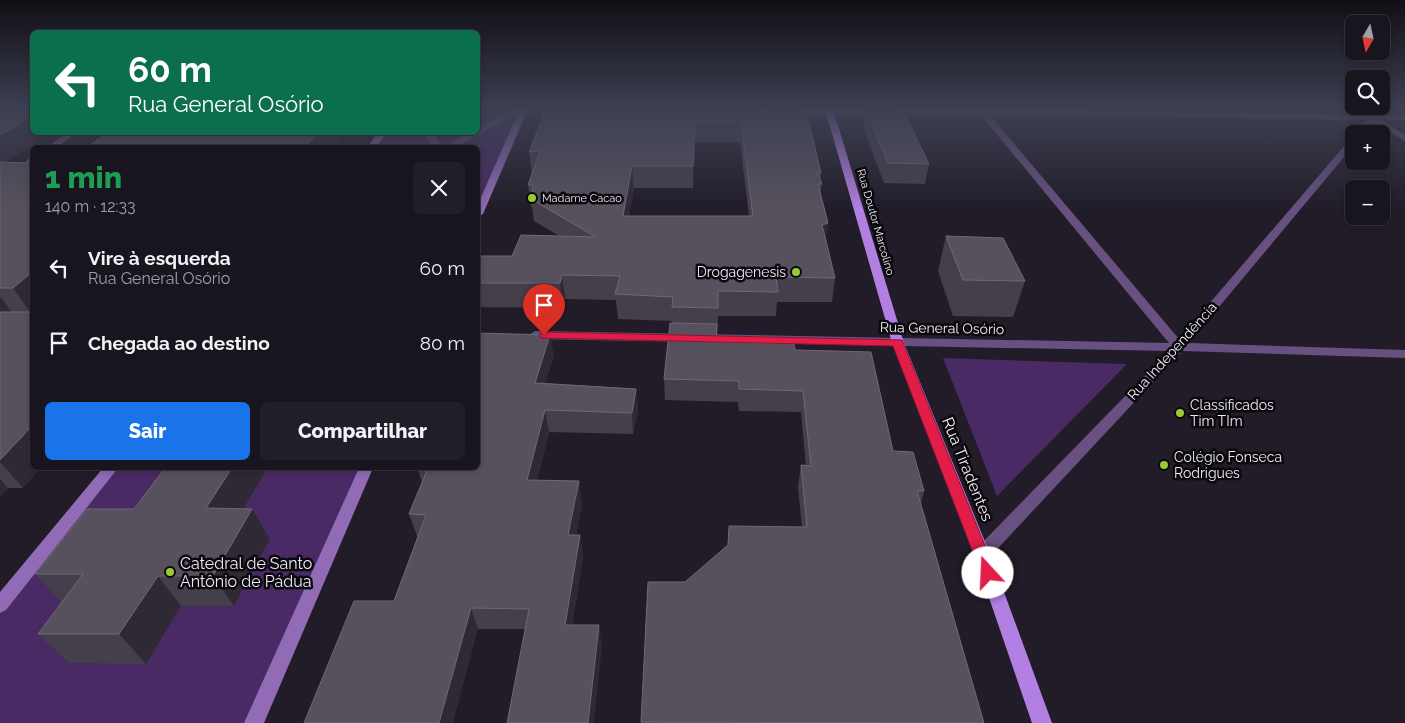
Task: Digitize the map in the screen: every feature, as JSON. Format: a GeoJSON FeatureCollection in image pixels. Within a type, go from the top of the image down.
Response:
{"type":"FeatureCollection","features":[{"type":"Feature","properties":{"kind":"main road","name":"Rua Doutor Marcolino"},"geometry":{"type":"LineString","coordinates":[[839,143],[898,343]]}},
{"type":"Feature","properties":{"kind":"main road","name":"Rua Tiradentes"},"geometry":{"type":"LineString","coordinates":[[898,343],[982,554],[1042,723]]}},
{"type":"Feature","properties":{"kind":"street"},"geometry":{"type":"LineString","coordinates":[[482,194],[507,143]]}},
{"type":"Feature","properties":{"kind":"street"},"geometry":{"type":"LineString","coordinates":[[1008,143],[1179,347]]}},
{"type":"Feature","properties":{"kind":"street","name":"Rua Independência"},"geometry":{"type":"LineString","coordinates":[[982,554],[1179,347],[1345,151]]}},
{"type":"Feature","properties":{"kind":"street","name":"Rua General Osório"},"geometry":{"type":"LineString","coordinates":[[525,335],[1179,347],[1405,354]]}},
{"type":"Feature","properties":{"kind":"street"},"geometry":{"type":"LineString","coordinates":[[0,604],[109,470]]}},
{"type":"Feature","properties":{"kind":"street"},"geometry":{"type":"LineString","coordinates":[[254,723],[365,470]]}},
{"type":"Feature","properties":{"kind":"shaded area"},"geometry":{"type":"Polygon","coordinates":[[[375,143],[509,143],[480,209],[480,145],[373,145],[375,143]]]}},
{"type":"Feature","properties":{"kind":"shaded area"},"geometry":{"type":"Polygon","coordinates":[[[943,358],[1127,364],[997,496],[943,358]]]}},
{"type":"Feature","properties":{"kind":"shaded area"},"geometry":{"type":"Polygon","coordinates":[[[109,470],[365,470],[254,723],[0,723],[0,605],[109,470]]]}},
{"type":"Feature","properties":{"kind":"building"},"geometry":{"type":"Polygon","coordinates":[[[93,143],[309,143],[307,145],[90,145],[93,143]]]}},
{"type":"Feature","properties":{"kind":"building"},"geometry":{"type":"Polygon","coordinates":[[[533,143],[694,143],[693,166],[632,166],[623,216],[753,216],[744,143],[814,143],[821,173],[818,173],[822,184],[818,184],[828,223],[822,225],[835,278],[776,277],[778,292],[718,291],[718,308],[672,307],[673,297],[615,294],[620,276],[562,275],[560,283],[480,283],[480,256],[512,256],[521,235],[596,237],[531,199],[533,185],[528,185],[540,151],[529,152],[533,143]]]}},
{"type":"Feature","properties":{"kind":"building"},"geometry":{"type":"Polygon","coordinates":[[[879,143],[919,143],[929,164],[888,163],[879,143]]]}},
{"type":"Feature","properties":{"kind":"building"},"geometry":{"type":"Polygon","coordinates":[[[0,162],[30,163],[30,274],[13,288],[0,288],[0,162]]]}},
{"type":"Feature","properties":{"kind":"building"},"geometry":{"type":"Polygon","coordinates":[[[946,236],[1003,238],[1025,281],[963,280],[946,236]]]}},
{"type":"Feature","properties":{"kind":"building"},"geometry":{"type":"Polygon","coordinates":[[[0,312],[30,312],[30,428],[0,460],[0,312]]]}},
{"type":"Feature","properties":{"kind":"building"},"geometry":{"type":"Polygon","coordinates":[[[670,323],[717,324],[716,342],[794,344],[795,350],[871,352],[893,451],[913,452],[924,491],[917,491],[984,723],[641,722],[648,582],[685,582],[728,545],[729,526],[807,527],[801,465],[811,466],[803,391],[739,389],[739,381],[664,379],[670,323]]]}},
{"type":"Feature","properties":{"kind":"building"},"geometry":{"type":"Polygon","coordinates":[[[480,333],[550,335],[535,383],[636,389],[632,413],[545,410],[527,480],[579,481],[568,535],[580,535],[565,625],[599,625],[588,723],[507,723],[529,609],[471,608],[439,723],[304,723],[354,601],[394,601],[426,515],[409,514],[427,470],[480,470],[480,333]]]}},
{"type":"Feature","properties":{"kind":"building"},"geometry":{"type":"Polygon","coordinates":[[[163,470],[231,470],[206,508],[252,509],[213,576],[158,576],[119,634],[38,634],[83,574],[35,574],[87,509],[134,509],[163,470]]]}},
{"type":"Feature","properties":{"kind":"place","name":"Madame Cacao"},"geometry":{"type":"Point","coordinates":[532,198]}},
{"type":"Feature","properties":{"kind":"place","name":"Drogagenesis"},"geometry":{"type":"Point","coordinates":[796,272]}},
{"type":"Feature","properties":{"kind":"place","name":"Classificados Tim TIm"},"geometry":{"type":"Point","coordinates":[1180,413]}},
{"type":"Feature","properties":{"kind":"place","name":"Colégio Fonseca Rodrigues"},"geometry":{"type":"Point","coordinates":[1164,465]}},
{"type":"Feature","properties":{"kind":"place","name":"Catedral de Santo Antônio de Pádua"},"geometry":{"type":"Point","coordinates":[170,572]}},
{"type":"Feature","properties":{"kind":"route"},"geometry":{"type":"LineString","coordinates":[[544,335],[898,343],[988,573]]}}]}
